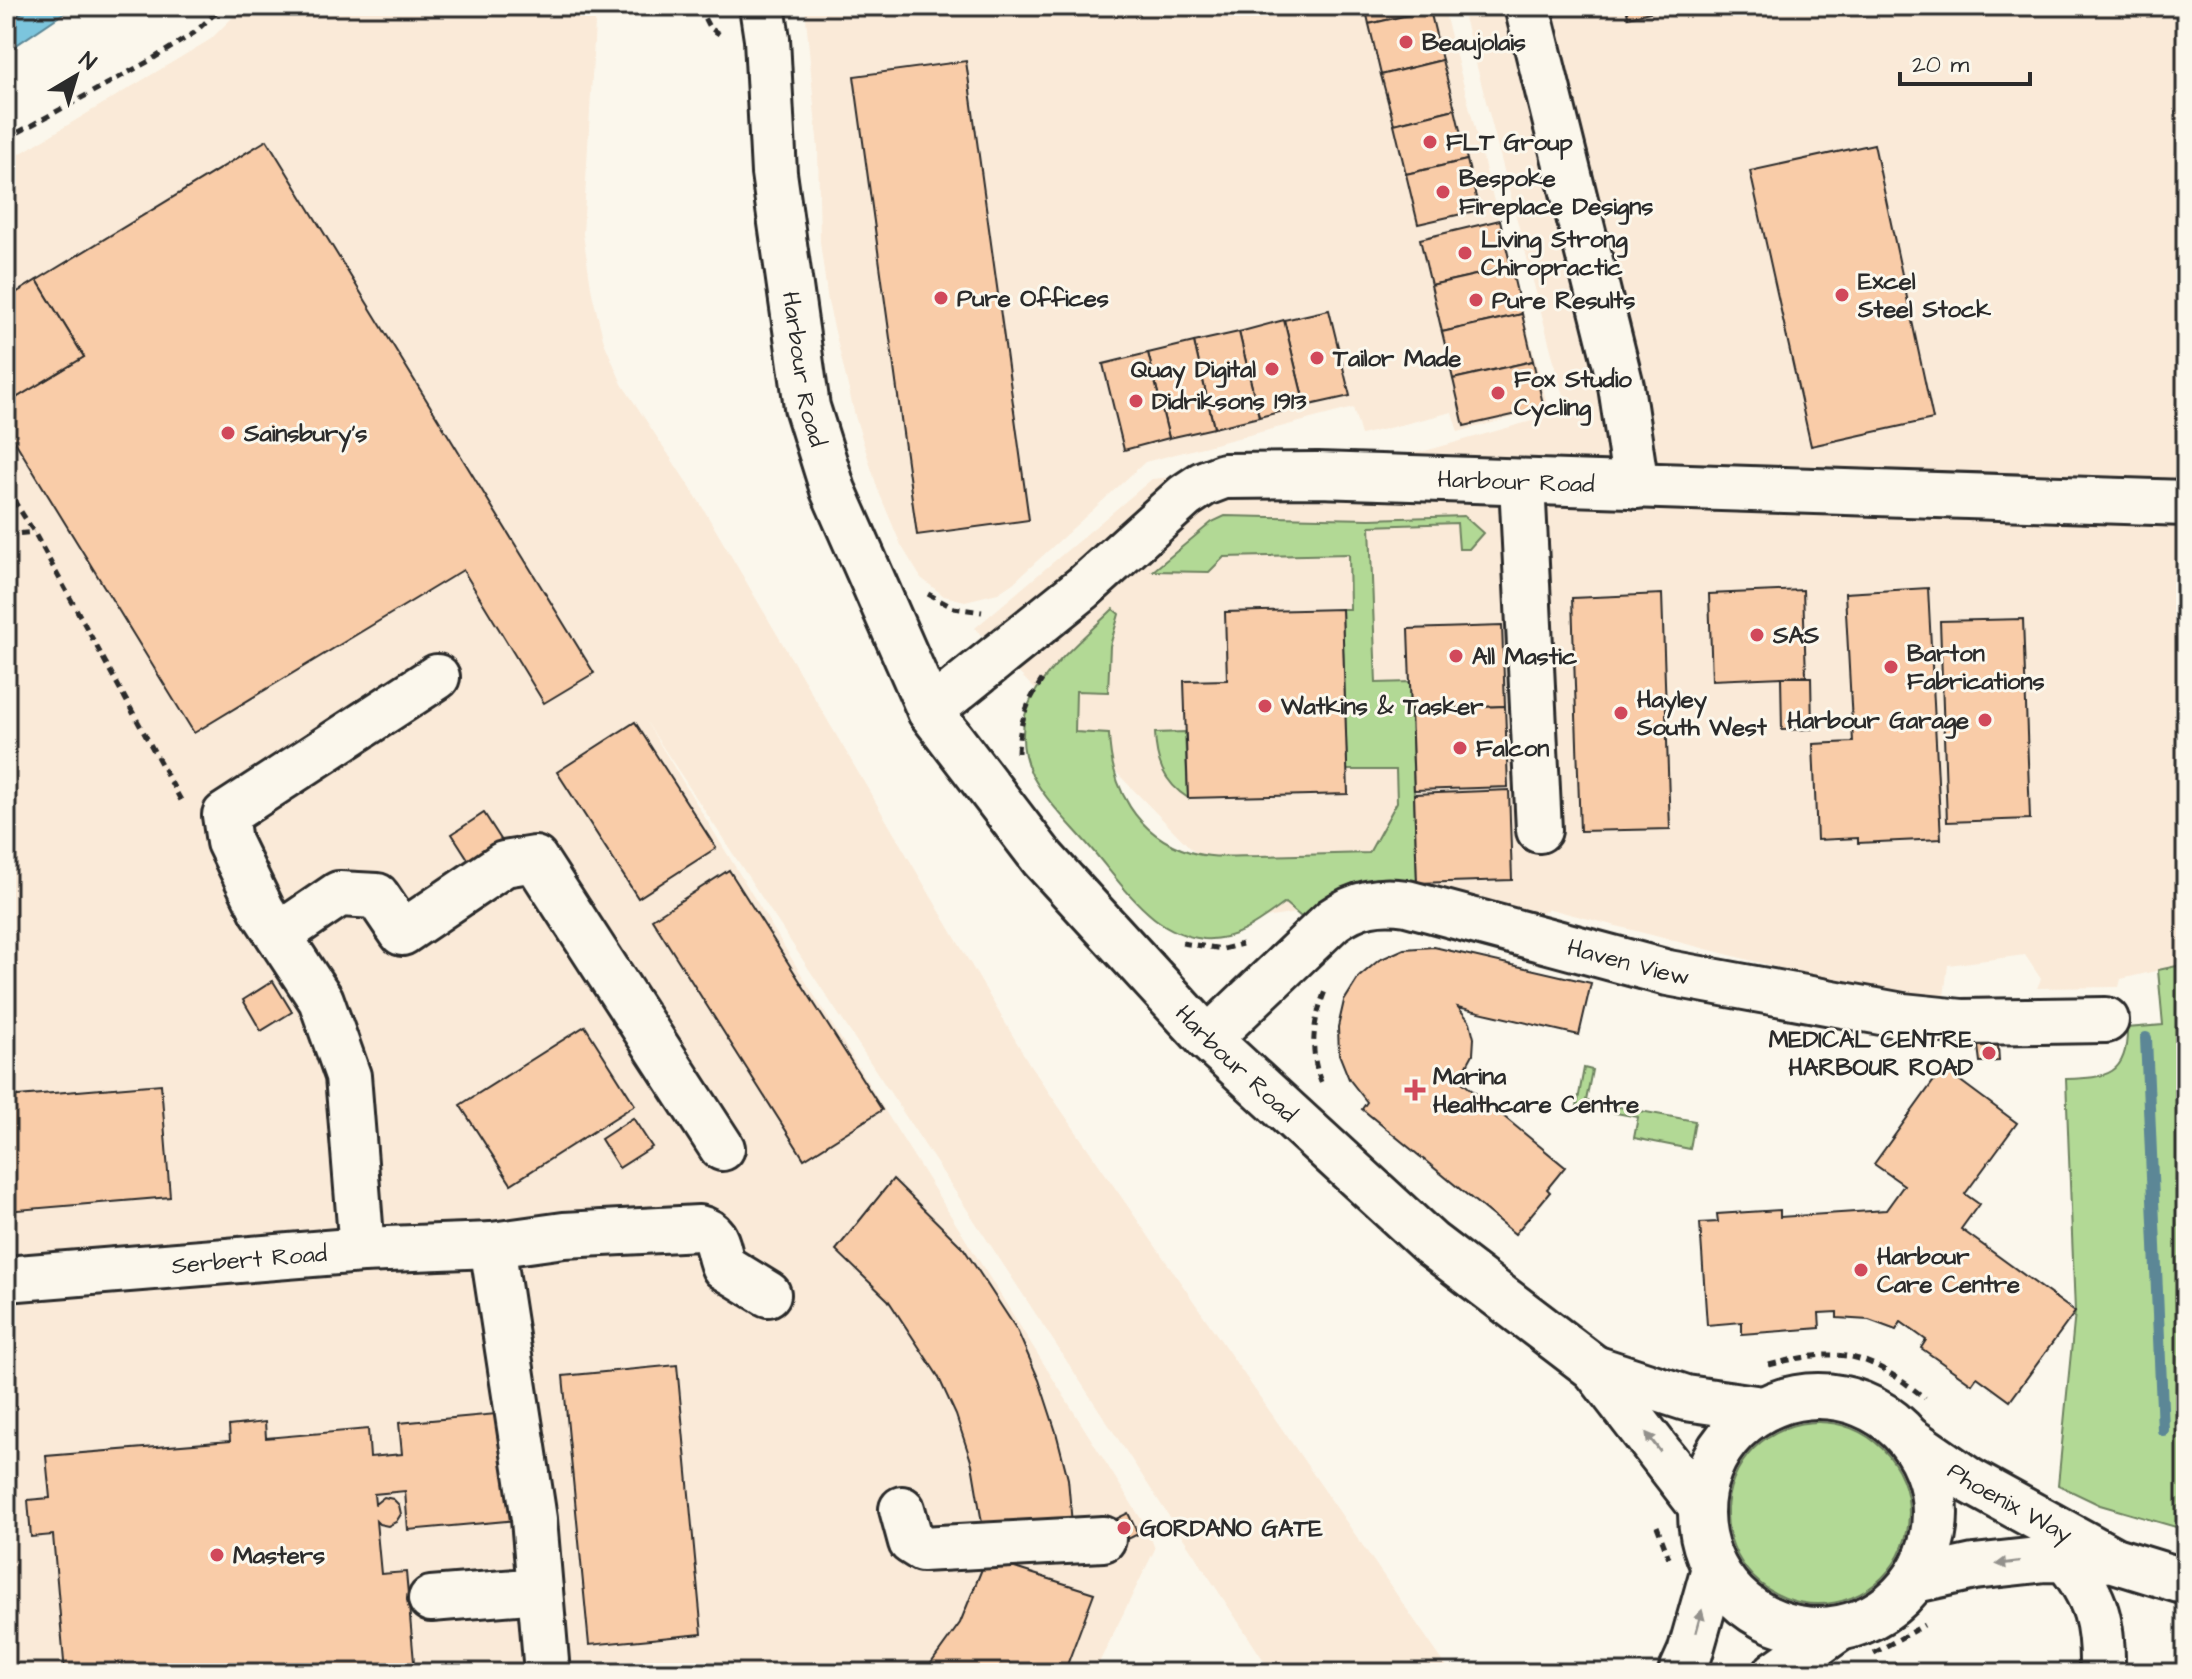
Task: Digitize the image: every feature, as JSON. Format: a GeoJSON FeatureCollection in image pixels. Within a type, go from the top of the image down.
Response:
{"type":"FeatureCollection","features":[{"type":"Feature","properties":{"kind":"street","name":"Harbour Road"},"geometry":{"type":"LineString","coordinates":[[762,6],[767,39],[774,173],[807,407],[833,490],[930,711],[1043,859],[1208,1039],[1430,1243],[1594,1368],[1700,1505]]}},
{"type":"Feature","properties":{"kind":"street"},"geometry":{"type":"LineString","coordinates":[[1527,6],[1621,386],[1636,486]]}},
{"type":"Feature","properties":{"kind":"street","name":"Harbour Road"},"geometry":{"type":"LineString","coordinates":[[930,711],[1083,588],[1185,496],[1212,480],[1248,474],[2186,503]]}},
{"type":"Feature","properties":{"kind":"street"},"geometry":{"type":"LineString","coordinates":[[1522,482],[1539,830]]}},
{"type":"Feature","properties":{"kind":"street"},"geometry":{"type":"LineString","coordinates":[[362,1250],[348,1076],[321,1000],[271,922],[229,842],[225,815],[437,677]]}},
{"type":"Feature","properties":{"kind":"street"},"geometry":{"type":"LineString","coordinates":[[271,922],[339,894],[377,896],[402,933],[504,864],[535,859],[722,1148]]}},
{"type":"Feature","properties":{"kind":"street","name":"Haven View"},"geometry":{"type":"LineString","coordinates":[[1208,1039],[1333,920],[1348,909],[1375,901],[1407,903],[1668,973],[1724,998],[1933,1020],[2106,1020]]}},
{"type":"Feature","properties":{"kind":"street","name":"Serbert Road"},"geometry":{"type":"LineString","coordinates":[[6,1279],[362,1250],[492,1245],[564,1235],[699,1228],[710,1231],[716,1238],[724,1267],[768,1294]]}},
{"type":"Feature","properties":{"kind":"street"},"geometry":{"type":"LineString","coordinates":[[492,1245],[534,1519],[547,1673]]}},
{"type":"Feature","properties":{"kind":"street","name":"Harbour Road"},"geometry":{"type":"LineString","coordinates":[[1594,1368],[1686,1398],[1762,1409]]}},
{"type":"Feature","properties":{"kind":"street"},"geometry":{"type":"LineString","coordinates":[[1826,1395],[1858,1402],[1887,1418],[1911,1441],[1929,1473],[1936,1510],[1931,1547],[1915,1580],[1894,1603],[1867,1621],[1837,1630],[1800,1629],[1766,1619],[1736,1597],[1714,1568],[1703,1538],[1700,1505],[1709,1466],[1730,1434],[1762,1409],[1793,1397],[1826,1395]]}},
{"type":"Feature","properties":{"kind":"street","name":"Phoenix Way"},"geometry":{"type":"LineString","coordinates":[[1911,1441],[1970,1481],[2114,1560],[2186,1582]]}},
{"type":"Feature","properties":{"kind":"street"},"geometry":{"type":"LineString","coordinates":[[902,1509],[911,1542],[922,1549],[1103,1539]]}},
{"type":"Feature","properties":{"kind":"street","name":"Phoenix Way"},"geometry":{"type":"LineString","coordinates":[[1915,1580],[1974,1567],[2046,1559],[2114,1560]]}},
{"type":"Feature","properties":{"kind":"street"},"geometry":{"type":"LineString","coordinates":[[2066,1559],[2087,1586],[2096,1612],[2102,1633],[2102,1673]]}},
{"type":"Feature","properties":{"kind":"street"},"geometry":{"type":"LineString","coordinates":[[1681,1673],[1690,1653],[1714,1568]]}},
{"type":"Feature","properties":{"kind":"street"},"geometry":{"type":"LineString","coordinates":[[431,1599],[540,1590]]}},
{"type":"Feature","properties":{"kind":"street"},"geometry":{"type":"LineString","coordinates":[[1776,1673],[1837,1630]]}},
{"type":"Feature","properties":{"kind":"path"},"geometry":{"type":"LineString","coordinates":[[6,139],[151,60],[194,33],[223,6]]}},
{"type":"Feature","properties":{"kind":"path"},"geometry":{"type":"LineString","coordinates":[[6,488],[34,532],[185,807]]}},
{"type":"Feature","properties":{"kind":"path"},"geometry":{"type":"LineString","coordinates":[[6,535],[34,532]]}},
{"type":"Feature","properties":{"kind":"path"},"geometry":{"type":"LineString","coordinates":[[1656,1524],[1668,1553],[1670,1567]]}},
{"type":"Feature","properties":{"kind":"shaded area"},"geometry":{"type":"Polygon","coordinates":[[[244,6],[596,6],[583,234],[592,293],[604,342],[622,384],[697,498],[1030,1065],[1451,1673],[1272,1673],[645,720],[1148,1530],[1155,1549],[1094,1673],[6,1673],[6,162],[211,39],[244,6]]]}},
{"type":"Feature","properties":{"kind":"shaded area"},"geometry":{"type":"Polygon","coordinates":[[[805,6],[1443,6],[1548,408],[1458,432],[1452,412],[1361,435],[1353,408],[1145,462],[1013,583],[998,593],[965,601],[944,596],[921,578],[901,545],[878,490],[855,416],[828,302],[820,242],[818,149],[805,6]]]}},
{"type":"Feature","properties":{"kind":"shaded area"},"geometry":{"type":"Polygon","coordinates":[[[1461,6],[2186,6],[2186,964],[2121,979],[2119,987],[2037,988],[2041,979],[2025,955],[1948,965],[1944,997],[1835,982],[1550,909],[1527,918],[1333,890],[1302,912],[1260,919],[975,628],[1152,479],[1425,451],[1567,411],[1461,6]]]}},
{"type":"Feature","properties":{"kind":"green space"},"geometry":{"type":"Polygon","coordinates":[[[1225,516],[1370,519],[1464,516],[1483,533],[1469,549],[1459,549],[1457,523],[1370,526],[1376,683],[1410,682],[1417,883],[1369,886],[1341,892],[1328,897],[1301,917],[1285,903],[1238,933],[1204,939],[1165,926],[1128,893],[1038,785],[1027,761],[1023,731],[1030,701],[1049,672],[1113,609],[1119,614],[1110,646],[1108,692],[1076,691],[1075,732],[1109,734],[1121,791],[1141,821],[1171,844],[1206,856],[1369,853],[1397,802],[1396,770],[1347,770],[1342,609],[1350,609],[1349,554],[1224,557],[1209,572],[1153,571],[1212,522],[1225,516]]]}},
{"type":"Feature","properties":{"kind":"green space"},"geometry":{"type":"Polygon","coordinates":[[[1185,732],[1188,798],[1172,785],[1162,770],[1155,733],[1185,732]]]}},
{"type":"Feature","properties":{"kind":"green space"},"geometry":{"type":"Polygon","coordinates":[[[2186,964],[2186,1530],[2100,1505],[2058,1485],[2075,1312],[2066,1079],[2093,1077],[2112,1071],[2124,1056],[2127,1028],[2163,1025],[2158,970],[2186,964]]]}},
{"type":"Feature","properties":{"kind":"green space"},"geometry":{"type":"Polygon","coordinates":[[[1584,1068],[1592,1070],[1586,1101],[1695,1121],[1690,1149],[1634,1138],[1638,1117],[1577,1106],[1584,1068]]]}},
{"type":"Feature","properties":{"kind":"green space"},"geometry":{"type":"Polygon","coordinates":[[[1818,1422],[1853,1429],[1869,1437],[1882,1449],[1894,1462],[1902,1478],[1909,1513],[1902,1548],[1894,1564],[1882,1577],[1869,1589],[1853,1597],[1818,1604],[1783,1597],[1767,1589],[1754,1577],[1742,1564],[1734,1548],[1727,1513],[1734,1478],[1742,1462],[1754,1449],[1767,1437],[1783,1429],[1818,1422]]]}},
{"type":"Feature","properties":{"kind":"water"},"geometry":{"type":"Polygon","coordinates":[[[30,6],[74,6],[6,52],[6,25],[30,6]]]}},
{"type":"Feature","properties":{"kind":"building"},"geometry":{"type":"Polygon","coordinates":[[[1365,6],[1429,6],[1430,10],[1369,24],[1365,6]]]}},
{"type":"Feature","properties":{"kind":"building"},"geometry":{"type":"Polygon","coordinates":[[[1626,6],[1676,6],[1628,17],[1626,6]]]}},
{"type":"Feature","properties":{"kind":"building","name":"Beaujolais"},"geometry":{"type":"Polygon","coordinates":[[[1430,10],[1442,60],[1381,75],[1369,24],[1430,10]]]}},
{"type":"Feature","properties":{"kind":"building"},"geometry":{"type":"Polygon","coordinates":[[[1442,60],[1455,109],[1394,124],[1381,75],[1442,60]]]}},
{"type":"Feature","properties":{"kind":"building","name":"Pure Offices"},"geometry":{"type":"Polygon","coordinates":[[[966,61],[1029,520],[917,535],[854,76],[966,61]]]}},
{"type":"Feature","properties":{"kind":"building","name":"FLT Group"},"geometry":{"type":"Polygon","coordinates":[[[1455,109],[1467,160],[1406,174],[1394,124],[1455,109]]]}},
{"type":"Feature","properties":{"kind":"building","name":"Sainsbury's"},"geometry":{"type":"Polygon","coordinates":[[[267,140],[594,673],[544,703],[463,570],[194,733],[6,427],[6,404],[84,357],[37,280],[267,140]]]}},
{"type":"Feature","properties":{"kind":"building","name":"Excel Steel Stock"},"geometry":{"type":"Polygon","coordinates":[[[1874,144],[1933,419],[1811,446],[1750,171],[1874,144]]]}},
{"type":"Feature","properties":{"kind":"building","name":"Bespoke Fireplace Designs"},"geometry":{"type":"Polygon","coordinates":[[[1467,160],[1479,210],[1418,224],[1406,174],[1467,160]]]}},
{"type":"Feature","properties":{"kind":"building","name":"Living Strong Chiropractic"},"geometry":{"type":"Polygon","coordinates":[[[1500,220],[1511,267],[1431,285],[1420,239],[1500,220]]]}},
{"type":"Feature","properties":{"kind":"building","name":"Pure Results"},"geometry":{"type":"Polygon","coordinates":[[[1511,267],[1522,314],[1442,332],[1431,285],[1511,267]]]}},
{"type":"Feature","properties":{"kind":"building"},"geometry":{"type":"Polygon","coordinates":[[[37,280],[84,357],[6,404],[6,299],[37,280]]]}},
{"type":"Feature","properties":{"kind":"building","name":"Tailor Made"},"geometry":{"type":"Polygon","coordinates":[[[1329,310],[1350,396],[1305,406],[1284,320],[1329,310]]]}},
{"type":"Feature","properties":{"kind":"building","name":"Pure Results"},"geometry":{"type":"Polygon","coordinates":[[[1522,314],[1533,361],[1453,379],[1442,332],[1522,314]]]}},
{"type":"Feature","properties":{"kind":"building","name":"Quay Digital"},"geometry":{"type":"Polygon","coordinates":[[[1284,320],[1305,406],[1259,417],[1239,332],[1284,320]]]}},
{"type":"Feature","properties":{"kind":"building"},"geometry":{"type":"Polygon","coordinates":[[[1239,332],[1259,417],[1214,428],[1194,342],[1239,332]]]}},
{"type":"Feature","properties":{"kind":"building"},"geometry":{"type":"Polygon","coordinates":[[[1194,342],[1214,428],[1169,438],[1148,353],[1194,342]]]}},
{"type":"Feature","properties":{"kind":"building","name":"Didriksons 1913"},"geometry":{"type":"Polygon","coordinates":[[[1148,353],[1169,438],[1124,450],[1103,364],[1148,353]]]}},
{"type":"Feature","properties":{"kind":"building","name":"Fox Studio Cycling"},"geometry":{"type":"Polygon","coordinates":[[[1533,361],[1544,408],[1464,426],[1453,379],[1533,361]]]}},
{"type":"Feature","properties":{"kind":"building","name":"Barton Fabrications"},"geometry":{"type":"Polygon","coordinates":[[[1928,588],[1941,839],[1858,843],[1858,838],[1817,840],[1813,744],[1853,742],[1845,593],[1928,588]]]}},
{"type":"Feature","properties":{"kind":"building","name":"SAS"},"geometry":{"type":"Polygon","coordinates":[[[1803,590],[1806,676],[1712,680],[1709,594],[1803,590]]]}},
{"type":"Feature","properties":{"kind":"building","name":"Hayley South West"},"geometry":{"type":"Polygon","coordinates":[[[1662,594],[1670,829],[1580,831],[1572,598],[1662,594]]]}},
{"type":"Feature","properties":{"kind":"building","name":"Watkins & Tasker"},"geometry":{"type":"Polygon","coordinates":[[[1342,609],[1348,794],[1188,798],[1184,681],[1227,680],[1225,612],[1342,609]]]}},
{"type":"Feature","properties":{"kind":"building","name":"Harbour Garage"},"geometry":{"type":"Polygon","coordinates":[[[2023,619],[2030,819],[1947,822],[1940,621],[2023,619]]]}},
{"type":"Feature","properties":{"kind":"building","name":"All Mastic"},"geometry":{"type":"Polygon","coordinates":[[[1502,626],[1505,706],[1411,710],[1408,629],[1502,626]]]}},
{"type":"Feature","properties":{"kind":"building"},"geometry":{"type":"Polygon","coordinates":[[[1781,677],[1811,677],[1812,729],[1782,730],[1781,677]]]}},
{"type":"Feature","properties":{"kind":"building","name":"Falcon"},"geometry":{"type":"Polygon","coordinates":[[[1505,706],[1508,787],[1414,790],[1411,710],[1505,706]]]}},
{"type":"Feature","properties":{"kind":"building"},"geometry":{"type":"Polygon","coordinates":[[[635,722],[716,848],[638,898],[557,772],[635,722]]]}},
{"type":"Feature","properties":{"kind":"building"},"geometry":{"type":"Polygon","coordinates":[[[1509,790],[1512,880],[1417,883],[1414,794],[1509,790]]]}},
{"type":"Feature","properties":{"kind":"building"},"geometry":{"type":"Polygon","coordinates":[[[484,813],[502,841],[470,862],[452,834],[484,813]]]}},
{"type":"Feature","properties":{"kind":"building"},"geometry":{"type":"Polygon","coordinates":[[[729,870],[882,1110],[804,1159],[652,919],[729,870]]]}},
{"type":"Feature","properties":{"kind":"building","name":"Marina Healthcare Centre"},"geometry":{"type":"Polygon","coordinates":[[[1434,947],[1591,983],[1579,1035],[1458,1007],[1470,1022],[1474,1038],[1473,1054],[1457,1078],[1565,1167],[1547,1189],[1550,1192],[1515,1234],[1362,1109],[1367,1102],[1349,1079],[1339,1054],[1338,1027],[1344,1001],[1359,977],[1379,960],[1404,949],[1434,947]]]}},
{"type":"Feature","properties":{"kind":"building"},"geometry":{"type":"Polygon","coordinates":[[[273,981],[292,1012],[261,1031],[243,1000],[273,981]]]}},
{"type":"Feature","properties":{"kind":"building"},"geometry":{"type":"Polygon","coordinates":[[[585,1026],[635,1105],[511,1184],[460,1105],[585,1026]]]}},
{"type":"Feature","properties":{"kind":"building","name":"MEDICAL CENTRE HARBOUR ROAD"},"geometry":{"type":"Polygon","coordinates":[[[1998,1045],[1999,1061],[1980,1062],[1978,1046],[1998,1045]]]}},
{"type":"Feature","properties":{"kind":"building","name":"Harbour Care Centre"},"geometry":{"type":"Polygon","coordinates":[[[1943,1068],[2017,1123],[1965,1194],[1979,1204],[1961,1229],[2075,1312],[2010,1401],[1977,1377],[1972,1384],[1921,1348],[1926,1340],[1901,1322],[1896,1330],[1869,1320],[1837,1318],[1837,1312],[1819,1313],[1820,1328],[1742,1334],[1742,1322],[1707,1325],[1700,1223],[1718,1222],[1717,1214],[1780,1210],[1780,1217],[1886,1210],[1904,1185],[1874,1164],[1943,1068]]]}},
{"type":"Feature","properties":{"kind":"building"},"geometry":{"type":"Polygon","coordinates":[[[161,1084],[170,1197],[6,1211],[6,1097],[161,1084]]]}},
{"type":"Feature","properties":{"kind":"building"},"geometry":{"type":"Polygon","coordinates":[[[633,1118],[652,1147],[619,1168],[601,1139],[633,1118]]]}},
{"type":"Feature","properties":{"kind":"building"},"geometry":{"type":"Polygon","coordinates":[[[893,1179],[964,1249],[1017,1330],[1039,1380],[1056,1432],[1068,1479],[1072,1524],[983,1529],[972,1464],[956,1415],[938,1376],[888,1300],[836,1250],[893,1179]]]}},
{"type":"Feature","properties":{"kind":"building"},"geometry":{"type":"Polygon","coordinates":[[[677,1365],[702,1634],[589,1645],[563,1376],[677,1365]]]}},
{"type":"Feature","properties":{"kind":"building","name":"Masters"},"geometry":{"type":"Polygon","coordinates":[[[507,1413],[517,1520],[408,1530],[405,1491],[374,1494],[375,1504],[384,1497],[393,1499],[399,1505],[401,1514],[396,1522],[388,1526],[376,1521],[381,1574],[406,1572],[415,1673],[65,1673],[53,1535],[31,1537],[28,1500],[50,1498],[46,1456],[230,1441],[229,1426],[265,1422],[266,1438],[368,1429],[370,1457],[402,1454],[399,1423],[507,1413]]]}},
{"type":"Feature","properties":{"kind":"building","name":"GORDANO GATE"},"geometry":{"type":"Polygon","coordinates":[[[1128,1513],[1138,1534],[1120,1543],[1110,1522],[1128,1513]]]}},
{"type":"Feature","properties":{"kind":"building"},"geometry":{"type":"Polygon","coordinates":[[[986,1559],[1094,1593],[1064,1673],[924,1673],[960,1623],[986,1559]]]}},
{"type":"Feature","properties":{"kind":"waterway"},"geometry":{"type":"LineString","coordinates":[[2146,1038],[2163,1430]]}},
{"type":"Feature","properties":{"kind":"place","name":"Beaujolais"},"geometry":{"type":"Point","coordinates":[1406,42]}},
{"type":"Feature","properties":{"kind":"place","name":"FLT Group"},"geometry":{"type":"Point","coordinates":[1430,142]}},
{"type":"Feature","properties":{"kind":"place","name":"Bespoke Fireplace Designs"},"geometry":{"type":"Point","coordinates":[1443,192]}},
{"type":"Feature","properties":{"kind":"place","name":"Living Strong Chiropractic"},"geometry":{"type":"Point","coordinates":[1465,253]}},
{"type":"Feature","properties":{"kind":"place","name":"Excel Steel Stock"},"geometry":{"type":"Point","coordinates":[1842,295]}},
{"type":"Feature","properties":{"kind":"place","name":"Pure Offices"},"geometry":{"type":"Point","coordinates":[941,298]}},
{"type":"Feature","properties":{"kind":"place","name":"Pure Results"},"geometry":{"type":"Point","coordinates":[1476,300]}},
{"type":"Feature","properties":{"kind":"place","name":"Tailor Made"},"geometry":{"type":"Point","coordinates":[1317,358]}},
{"type":"Feature","properties":{"kind":"place","name":"Quay Digital"},"geometry":{"type":"Point","coordinates":[1272,369]}},
{"type":"Feature","properties":{"kind":"place","name":"Fox Studio Cycling"},"geometry":{"type":"Point","coordinates":[1498,393]}},
{"type":"Feature","properties":{"kind":"place","name":"Didriksons 1913"},"geometry":{"type":"Point","coordinates":[1136,401]}},
{"type":"Feature","properties":{"kind":"place","name":"Sainsbury's"},"geometry":{"type":"Point","coordinates":[228,433]}},
{"type":"Feature","properties":{"kind":"place","name":"SAS"},"geometry":{"type":"Point","coordinates":[1757,635]}},
{"type":"Feature","properties":{"kind":"place","name":"All Mastic"},"geometry":{"type":"Point","coordinates":[1456,656]}},
{"type":"Feature","properties":{"kind":"place","name":"Barton Fabrications"},"geometry":{"type":"Point","coordinates":[1891,667]}},
{"type":"Feature","properties":{"kind":"place","name":"Watkins & Tasker"},"geometry":{"type":"Point","coordinates":[1265,706]}},
{"type":"Feature","properties":{"kind":"place","name":"Hayley South West"},"geometry":{"type":"Point","coordinates":[1621,713]}},
{"type":"Feature","properties":{"kind":"place","name":"Harbour Garage"},"geometry":{"type":"Point","coordinates":[1985,720]}},
{"type":"Feature","properties":{"kind":"place","name":"Falcon"},"geometry":{"type":"Point","coordinates":[1460,748]}},
{"type":"Feature","properties":{"kind":"place","name":"MEDICAL CENTRE HARBOUR ROAD"},"geometry":{"type":"Point","coordinates":[1989,1053]}},
{"type":"Feature","properties":{"kind":"place","name":"Marina Healthcare Centre"},"geometry":{"type":"Point","coordinates":[1415,1090]}},
{"type":"Feature","properties":{"kind":"place","name":"Harbour Care Centre"},"geometry":{"type":"Point","coordinates":[1861,1270]}},
{"type":"Feature","properties":{"kind":"place","name":"GORDANO GATE"},"geometry":{"type":"Point","coordinates":[1124,1528]}},
{"type":"Feature","properties":{"kind":"place","name":"Masters"},"geometry":{"type":"Point","coordinates":[217,1555]}}]}
